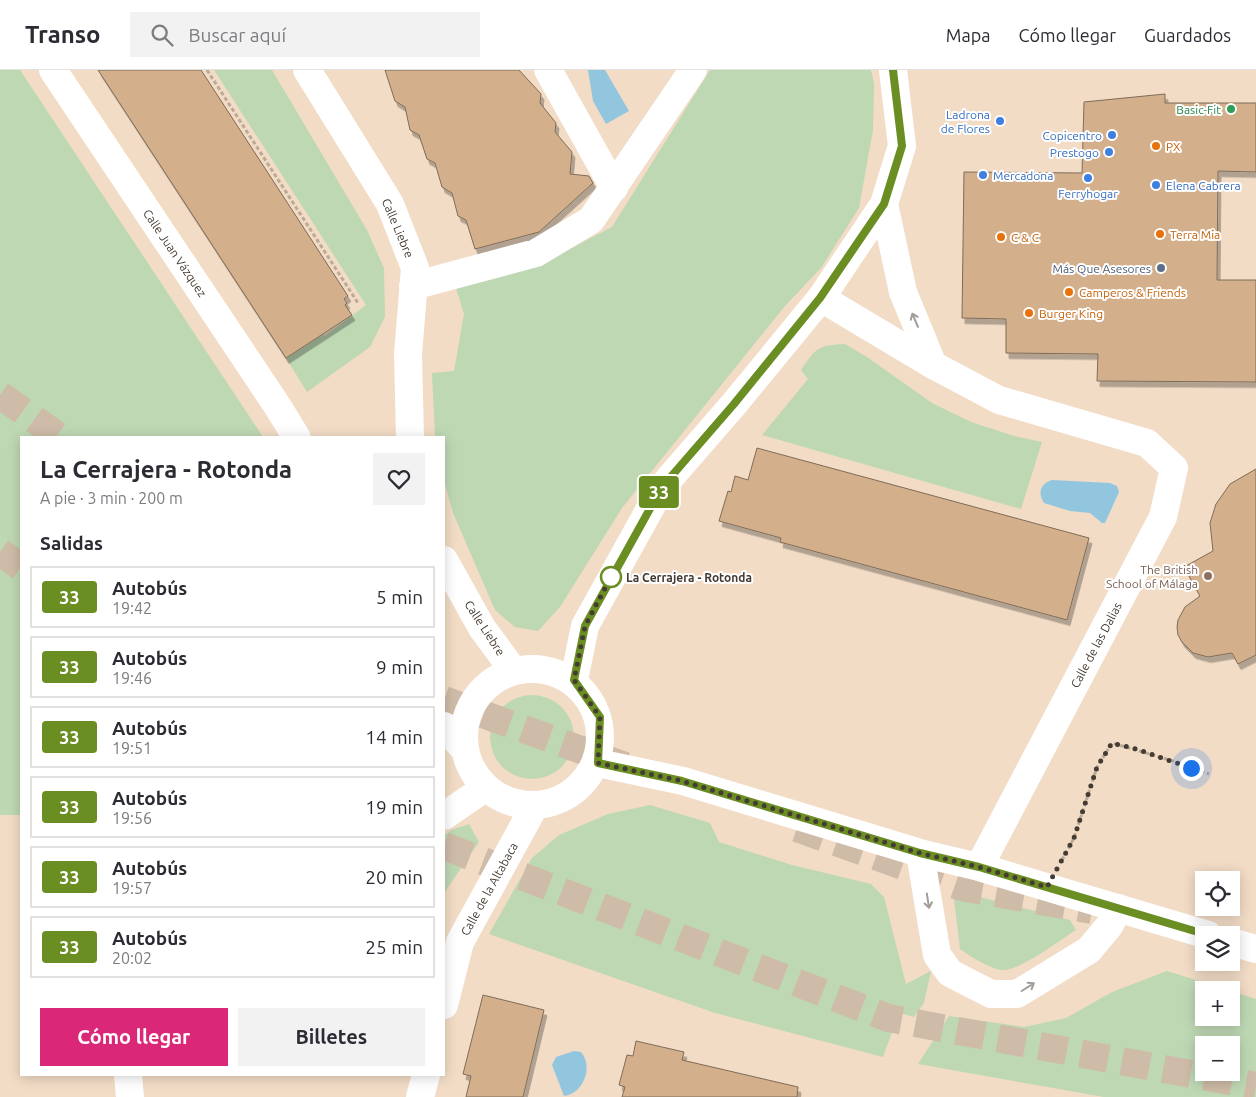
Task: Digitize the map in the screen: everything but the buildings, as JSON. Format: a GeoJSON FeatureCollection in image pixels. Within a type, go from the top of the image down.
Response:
{"type":"FeatureCollection","features":[{"type":"Feature","properties":{"kind":"street","name":"Calle Juan Vázquez"},"geometry":{"type":"LineString","coordinates":[[52,70],[296,436]]}},
{"type":"Feature","properties":{"kind":"street","name":"Calle Liebre"},"geometry":{"type":"LineString","coordinates":[[307,70],[390,204],[415,268],[408,354],[410,436]]}},
{"type":"Feature","properties":{"kind":"street"},"geometry":{"type":"LineString","coordinates":[[548,70],[614,188]]}},
{"type":"Feature","properties":{"kind":"street"},"geometry":{"type":"LineString","coordinates":[[413,286],[536,253],[591,220],[694,70]]}},
{"type":"Feature","properties":{"kind":"street"},"geometry":{"type":"LineString","coordinates":[[574,680],[585,626],[662,487],[734,404],[820,298],[884,204],[902,146],[893,70]]}},
{"type":"Feature","properties":{"kind":"street"},"geometry":{"type":"LineString","coordinates":[[884,204],[903,292],[933,365]]}},
{"type":"Feature","properties":{"kind":"street","name":"Calle de las Dalias"},"geometry":{"type":"LineString","coordinates":[[820,298],[933,365],[999,400],[1148,443],[1174,468],[1163,517],[979,867]]}},
{"type":"Feature","properties":{"kind":"street","name":"Calle Liebre"},"geometry":{"type":"LineString","coordinates":[[445,562],[482,628],[513,670]]}},
{"type":"Feature","properties":{"kind":"street"},"geometry":{"type":"LineString","coordinates":[[544,668],[574,680],[600,717],[598,763],[572,794],[534,806],[508,802],[485,788],[471,770],[464,749],[466,716],[484,687],[513,670],[544,668]]}},
{"type":"Feature","properties":{"kind":"street"},"geometry":{"type":"LineString","coordinates":[[445,727],[464,749]]}},
{"type":"Feature","properties":{"kind":"street"},"geometry":{"type":"LineString","coordinates":[[598,763],[682,781],[920,853],[979,867],[1195,931]]}},
{"type":"Feature","properties":{"kind":"street"},"geometry":{"type":"LineString","coordinates":[[445,815],[485,788]]}},
{"type":"Feature","properties":{"kind":"street","name":"Calle de la Altabaca"},"geometry":{"type":"LineString","coordinates":[[445,1001],[460,942],[534,806]]}},
{"type":"Feature","properties":{"kind":"street"},"geometry":{"type":"LineString","coordinates":[[920,853],[937,956],[950,973],[991,994],[1017,994],[1089,950],[1110,926],[1119,908]]}},
{"type":"Feature","properties":{"kind":"street"},"geometry":{"type":"LineString","coordinates":[[128,1076],[130,1097]]}},
{"type":"Feature","properties":{"kind":"street"},"geometry":{"type":"LineString","coordinates":[[420,1097],[426,1076]]}},
{"type":"Feature","properties":{"kind":"path"},"geometry":{"type":"LineString","coordinates":[[207,70],[358,303]]}},
{"type":"Feature","properties":{"kind":"path"},"geometry":{"type":"LineString","coordinates":[[1047,887],[1074,838],[1097,767],[1112,743],[1209,774]]}},
{"type":"Feature","properties":{"kind":"green space"},"geometry":{"type":"Polygon","coordinates":[[[0,70],[20,70],[262,436],[20,436],[20,815],[0,815],[0,70]]]}},
{"type":"Feature","properties":{"kind":"green space"},"geometry":{"type":"Polygon","coordinates":[[[214,70],[272,70],[367,230],[384,268],[385,317],[370,347],[307,392],[286,358],[323,334],[325,336],[366,305],[214,70]]]}},
{"type":"Feature","properties":{"kind":"green space"},"geometry":{"type":"Polygon","coordinates":[[[710,70],[871,70],[874,84],[873,130],[859,208],[821,268],[785,306],[622,508],[560,607],[538,631],[515,627],[495,610],[453,513],[445,484],[445,436],[435,436],[432,373],[454,371],[464,314],[456,288],[537,266],[612,227],[710,70]]]}},
{"type":"Feature","properties":{"kind":"green space"},"geometry":{"type":"Polygon","coordinates":[[[845,344],[867,357],[932,403],[971,422],[1014,436],[1042,442],[1021,509],[762,435],[808,379],[801,370],[814,352],[829,345],[845,344]]]}},
{"type":"Feature","properties":{"kind":"green space"},"geometry":{"type":"Polygon","coordinates":[[[532,695],[555,702],[567,714],[574,737],[567,760],[555,772],[532,779],[509,772],[497,760],[490,737],[497,714],[509,702],[532,695]]]}},
{"type":"Feature","properties":{"kind":"green space"},"geometry":{"type":"Polygon","coordinates":[[[650,805],[710,823],[719,842],[792,865],[871,884],[884,897],[906,984],[931,971],[924,1003],[914,1017],[899,1013],[883,1057],[715,1013],[489,934],[532,858],[559,835],[608,814],[650,805]]]}},
{"type":"Feature","properties":{"kind":"green space"},"geometry":{"type":"Polygon","coordinates":[[[469,824],[479,842],[445,892],[445,835],[451,830],[469,824]]]}},
{"type":"Feature","properties":{"kind":"green space"},"geometry":{"type":"Polygon","coordinates":[[[960,892],[1070,920],[1076,930],[1018,966],[1009,969],[996,969],[960,949],[954,899],[960,892]]]}},
{"type":"Feature","properties":{"kind":"green space"},"geometry":{"type":"Polygon","coordinates":[[[1167,971],[1199,981],[1195,981],[1195,1026],[1240,1026],[1240,994],[1256,999],[1256,1097],[1104,1097],[918,1064],[949,1016],[1024,1027],[1066,1018],[1112,992],[1167,971]]]}},
{"type":"Feature","properties":{"kind":"water"},"geometry":{"type":"Polygon","coordinates":[[[588,70],[605,70],[629,111],[606,124],[593,101],[588,70]]]}},
{"type":"Feature","properties":{"kind":"water"},"geometry":{"type":"Polygon","coordinates":[[[1052,480],[1110,483],[1117,486],[1119,492],[1105,523],[1102,523],[1090,513],[1070,511],[1044,503],[1041,489],[1045,483],[1052,480]]]}},
{"type":"Feature","properties":{"kind":"water"},"geometry":{"type":"Polygon","coordinates":[[[574,1051],[581,1052],[585,1058],[586,1072],[581,1085],[571,1094],[564,1096],[552,1065],[556,1057],[574,1051]]]}},
{"type":"Feature","properties":{"kind":"tunnel"},"geometry":{"type":"LineString","coordinates":[[0,395],[58,436]]}},
{"type":"Feature","properties":{"kind":"tunnel"},"geometry":{"type":"LineString","coordinates":[[0,552],[20,566]]}},
{"type":"Feature","properties":{"kind":"tunnel"},"geometry":{"type":"LineString","coordinates":[[445,700],[625,766]]}},
{"type":"Feature","properties":{"kind":"tunnel"},"geometry":{"type":"LineString","coordinates":[[797,828],[961,887],[1092,910]]}},
{"type":"Feature","properties":{"kind":"tunnel"},"geometry":{"type":"LineString","coordinates":[[445,846],[888,1018],[1256,1086]]}},
{"type":"Feature","properties":{"kind":"bus line","name":"33"},"geometry":{"type":"LineString","coordinates":[[893,70],[902,146],[884,204],[820,298],[734,404],[662,487],[585,626],[574,680],[600,717],[598,763],[682,781],[920,853],[979,867],[1195,931]]}},
{"type":"Feature","properties":{"kind":"place","name":"Basic-Fit"},"geometry":{"type":"Point","coordinates":[1231,109]}},
{"type":"Feature","properties":{"kind":"place","name":"Ladrona de Flores"},"geometry":{"type":"Point","coordinates":[1000,121]}},
{"type":"Feature","properties":{"kind":"place","name":"Copicentro"},"geometry":{"type":"Point","coordinates":[1112,135]}},
{"type":"Feature","properties":{"kind":"place","name":"PX"},"geometry":{"type":"Point","coordinates":[1156,146]}},
{"type":"Feature","properties":{"kind":"place","name":"Prestogo"},"geometry":{"type":"Point","coordinates":[1109,152]}},
{"type":"Feature","properties":{"kind":"place","name":"Mercadona"},"geometry":{"type":"Point","coordinates":[983,175]}},
{"type":"Feature","properties":{"kind":"place","name":"Ferryhogar"},"geometry":{"type":"Point","coordinates":[1088,178]}},
{"type":"Feature","properties":{"kind":"place","name":"Elena Cabrera"},"geometry":{"type":"Point","coordinates":[1156,185]}},
{"type":"Feature","properties":{"kind":"place","name":"Terra Mia"},"geometry":{"type":"Point","coordinates":[1160,234]}},
{"type":"Feature","properties":{"kind":"place","name":"C & C"},"geometry":{"type":"Point","coordinates":[1001,237]}},
{"type":"Feature","properties":{"kind":"place","name":"Más Que Asesores"},"geometry":{"type":"Point","coordinates":[1161,268]}},
{"type":"Feature","properties":{"kind":"place","name":"Camperos & Friends"},"geometry":{"type":"Point","coordinates":[1069,292]}},
{"type":"Feature","properties":{"kind":"place","name":"Burger King"},"geometry":{"type":"Point","coordinates":[1029,313]}},
{"type":"Feature","properties":{"kind":"place","name":"The British School of Málaga"},"geometry":{"type":"Point","coordinates":[1208,576]}},
{"type":"Feature","properties":{"kind":"place","name":"La Cerrajera - Rotonda"},"geometry":{"type":"Point","coordinates":[611,577]}},
{"type":"Feature","properties":{"kind":"route"},"geometry":{"type":"LineString","coordinates":[[611,577],[612,575],[585,626],[574,680],[600,717],[598,763],[682,781],[920,853],[979,867],[1047,887],[1074,838],[1097,767],[1112,743],[1136,749],[1191,768]]}}]}
